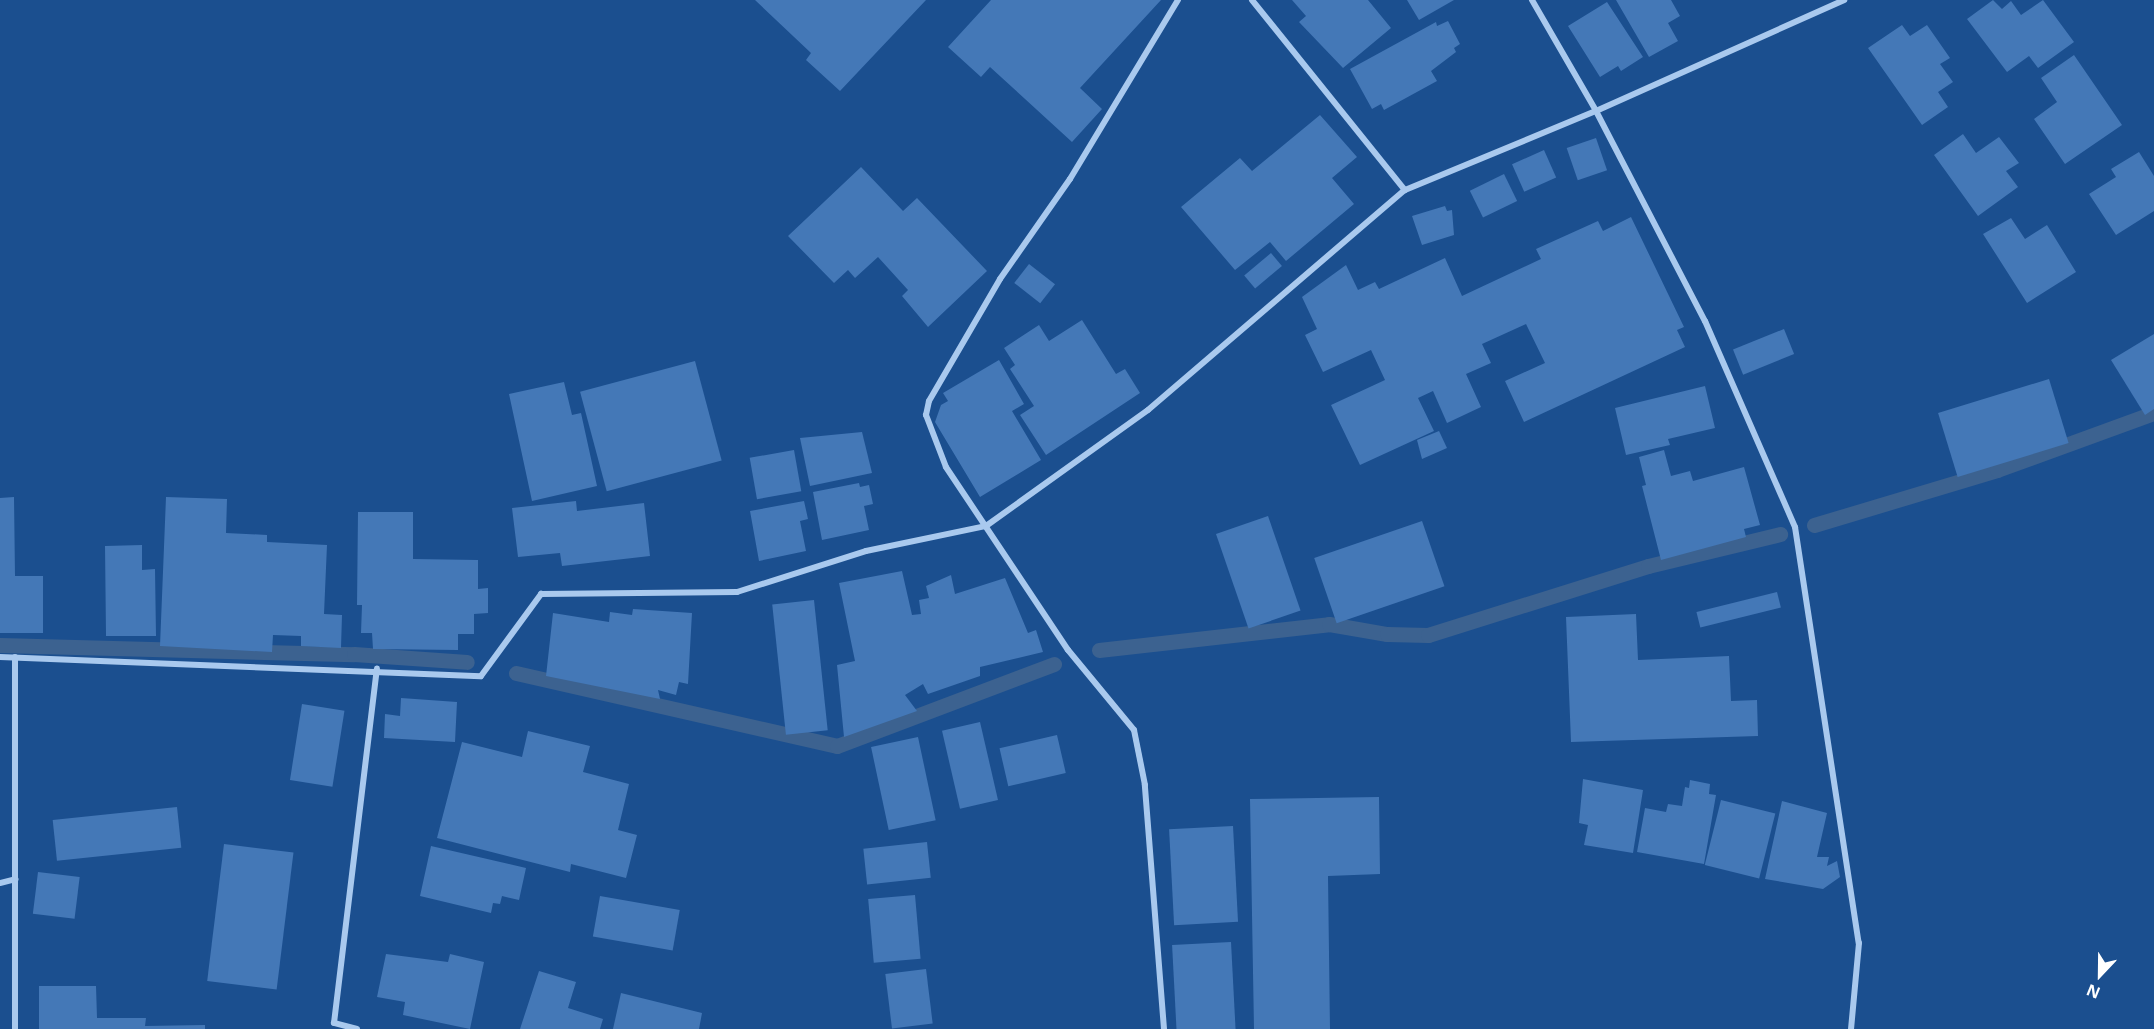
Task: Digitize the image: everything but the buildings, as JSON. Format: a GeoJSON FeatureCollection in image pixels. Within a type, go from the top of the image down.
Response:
{"type":"FeatureCollection","features":[{"type":"Feature","properties":{"kind":"street"},"geometry":{"type":"LineString","coordinates":[[1164,1029],[1145,785],[1134,730],[1068,650],[946,467],[926,415],[929,401],[1000,279],[1070,179],[1178,0]]}},
{"type":"Feature","properties":{"kind":"street"},"geometry":{"type":"LineString","coordinates":[[1252,0],[1405,189]]}},
{"type":"Feature","properties":{"kind":"street"},"geometry":{"type":"LineString","coordinates":[[1532,0],[1596,111],[1706,321],[1795,527],[1859,943],[1851,1029]]}},
{"type":"Feature","properties":{"kind":"street"},"geometry":{"type":"LineString","coordinates":[[0,657],[377,669],[481,676],[541,594],[737,592],[866,551],[986,526],[1148,410],[1405,189],[1596,111],[1844,0]]}},
{"type":"Feature","properties":{"kind":"street"},"geometry":{"type":"LineString","coordinates":[[15,657],[15,1029]]}},
{"type":"Feature","properties":{"kind":"street"},"geometry":{"type":"LineString","coordinates":[[357,1029],[334,1023],[377,669]]}},
{"type":"Feature","properties":{"kind":"street"},"geometry":{"type":"LineString","coordinates":[[0,883],[15,879]]}},
{"type":"Feature","properties":{"kind":"waterway"},"geometry":{"type":"LineString","coordinates":[[1814,525],[1997,470],[2154,413]]}},
{"type":"Feature","properties":{"kind":"waterway"},"geometry":{"type":"LineString","coordinates":[[1099,650],[1329,624],[1387,634],[1428,635],[1648,566],[1780,534]]}},
{"type":"Feature","properties":{"kind":"waterway"},"geometry":{"type":"LineString","coordinates":[[0,645],[354,654],[467,662]]}},
{"type":"Feature","properties":{"kind":"waterway"},"geometry":{"type":"LineString","coordinates":[[516,673],[837,746],[1054,664]]}}]}
